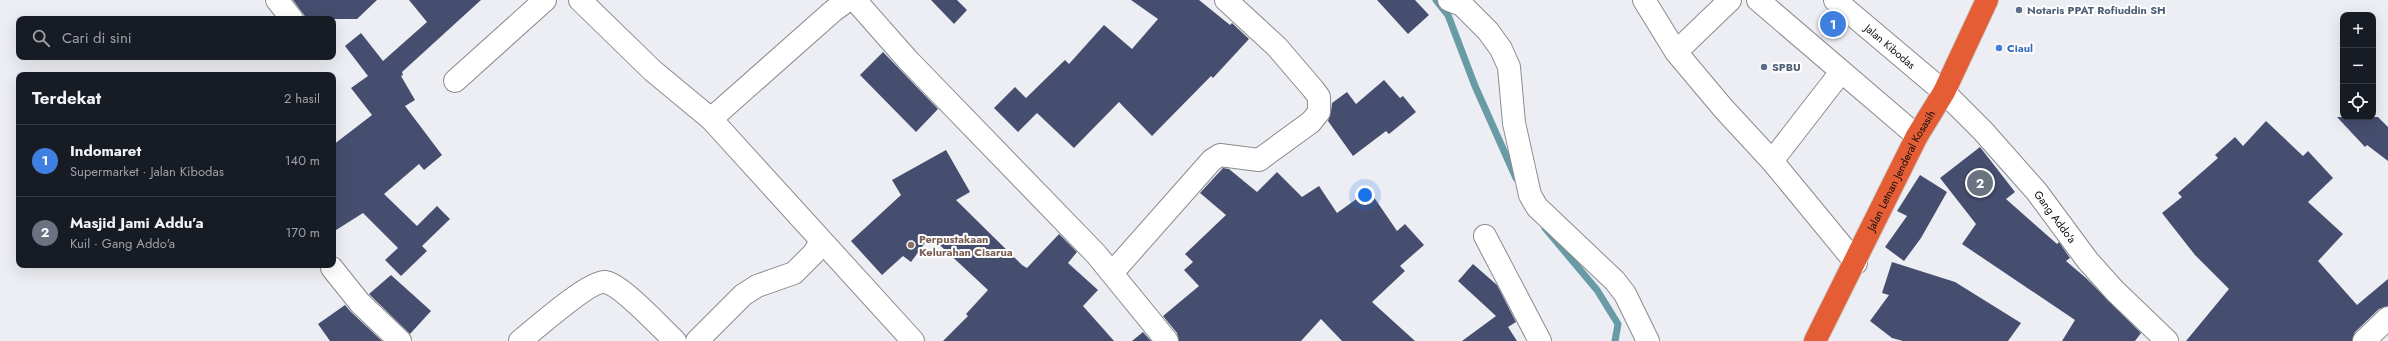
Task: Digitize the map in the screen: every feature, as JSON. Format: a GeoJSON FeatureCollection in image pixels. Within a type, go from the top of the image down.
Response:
{"type":"FeatureCollection","features":[{"type":"Feature","properties":{"kind":"highway","name":"Jalan Letnan Jenderal Kosasih"},"geometry":{"type":"LineString","coordinates":[[1815,341],[1856,264],[1917,136],[1944,92],[1987,0]]}},
{"type":"Feature","properties":{"kind":"street"},"geometry":{"type":"LineString","coordinates":[[277,0],[290,16]]}},
{"type":"Feature","properties":{"kind":"street"},"geometry":{"type":"LineString","coordinates":[[455,81],[545,0]]}},
{"type":"Feature","properties":{"kind":"street"},"geometry":{"type":"LineString","coordinates":[[580,0],[653,71],[711,119],[913,341]]}},
{"type":"Feature","properties":{"kind":"street"},"geometry":{"type":"LineString","coordinates":[[711,119],[833,11],[848,0]]}},
{"type":"Feature","properties":{"kind":"street"},"geometry":{"type":"LineString","coordinates":[[855,0],[907,59],[1112,272],[1167,341]]}},
{"type":"Feature","properties":{"kind":"street"},"geometry":{"type":"LineString","coordinates":[[1112,272],[1212,160],[1220,155],[1259,160],[1311,122],[1319,112],[1319,97],[1313,88],[1277,47],[1226,0]]}},
{"type":"Feature","properties":{"kind":"street"},"geometry":{"type":"LineString","coordinates":[[1449,0],[1462,5],[1488,31],[1501,50],[1509,67],[1514,123],[1530,195],[1545,217],[1596,263],[1625,294],[1648,341]]}},
{"type":"Feature","properties":{"kind":"street"},"geometry":{"type":"LineString","coordinates":[[1644,0],[1647,9],[1676,52],[1723,108],[1772,161],[1856,264]]}},
{"type":"Feature","properties":{"kind":"street"},"geometry":{"type":"LineString","coordinates":[[1676,52],[1730,0]]}},
{"type":"Feature","properties":{"kind":"street"},"geometry":{"type":"LineString","coordinates":[[1758,0],[1917,136]]}},
{"type":"Feature","properties":{"kind":"street","name":"Jalan Kibodas"},"geometry":{"type":"LineString","coordinates":[[1835,0],[1944,92]]}},
{"type":"Feature","properties":{"kind":"street"},"geometry":{"type":"LineString","coordinates":[[1772,161],[1841,72]]}},
{"type":"Feature","properties":{"kind":"street","name":"Gang Addo'a"},"geometry":{"type":"LineString","coordinates":[[1944,92],[2020,171],[2088,261],[2115,292],[2167,341]]}},
{"type":"Feature","properties":{"kind":"street"},"geometry":{"type":"LineString","coordinates":[[1485,236],[1540,341]]}},
{"type":"Feature","properties":{"kind":"street"},"geometry":{"type":"LineString","coordinates":[[697,341],[743,295],[757,286],[794,273],[814,253],[822,241]]}},
{"type":"Feature","properties":{"kind":"street"},"geometry":{"type":"LineString","coordinates":[[332,268],[360,303],[400,341]]}},
{"type":"Feature","properties":{"kind":"street"},"geometry":{"type":"LineString","coordinates":[[520,341],[572,298],[596,283],[605,282],[620,289],[675,341]]}},
{"type":"Feature","properties":{"kind":"street"},"geometry":{"type":"LineString","coordinates":[[2364,341],[2388,318]]}},
{"type":"Feature","properties":{"kind":"building"},"geometry":{"type":"Polygon","coordinates":[[[293,0],[377,0],[357,19],[336,19],[336,16],[305,16],[293,0]]]}},
{"type":"Feature","properties":{"kind":"building"},"geometry":{"type":"Polygon","coordinates":[[[409,0],[481,0],[402,72],[403,75],[401,76],[415,100],[405,106],[442,155],[424,170],[419,164],[384,194],[417,226],[437,206],[450,219],[422,246],[427,251],[401,276],[385,260],[398,248],[363,213],[336,230],[336,143],[372,115],[351,88],[368,76],[345,46],[361,33],[383,61],[427,22],[409,0]]]}},
{"type":"Feature","properties":{"kind":"building"},"geometry":{"type":"Polygon","coordinates":[[[931,0],[957,0],[967,10],[954,24],[931,0]]]}},
{"type":"Feature","properties":{"kind":"building"},"geometry":{"type":"Polygon","coordinates":[[[1131,0],[1199,0],[1230,25],[1232,23],[1249,39],[1213,78],[1211,76],[1152,136],[1119,102],[1074,148],[1037,113],[1018,132],[994,108],[1015,87],[1026,98],[1065,60],[1069,64],[1104,25],[1132,49],[1158,19],[1131,0]]]}},
{"type":"Feature","properties":{"kind":"building"},"geometry":{"type":"Polygon","coordinates":[[[1377,0],[1415,0],[1429,15],[1408,34],[1377,0]]]}},
{"type":"Feature","properties":{"kind":"building"},"geometry":{"type":"Polygon","coordinates":[[[883,52],[938,109],[916,132],[860,75],[883,52]]]}},
{"type":"Feature","properties":{"kind":"building"},"geometry":{"type":"Polygon","coordinates":[[[1384,80],[1400,98],[1403,96],[1416,112],[1389,134],[1386,131],[1353,156],[1328,121],[1332,103],[1347,92],[1356,104],[1384,80]]]}},
{"type":"Feature","properties":{"kind":"building"},"geometry":{"type":"Polygon","coordinates":[[[2337,117],[2340,117],[2340,120],[2376,120],[2376,117],[2378,117],[2388,127],[2388,161],[2367,145],[2365,147],[2337,117]]]}},
{"type":"Feature","properties":{"kind":"building"},"geometry":{"type":"Polygon","coordinates":[[[2266,121],[2303,156],[2308,151],[2333,178],[2308,202],[2343,234],[2318,261],[2357,305],[2388,279],[2388,306],[2379,309],[2355,332],[2352,341],[2186,341],[2229,289],[2195,255],[2162,213],[2182,197],[2178,193],[2218,158],[2215,155],[2235,137],[2243,146],[2266,121]]]}},
{"type":"Feature","properties":{"kind":"building"},"geometry":{"type":"Polygon","coordinates":[[[1980,147],[2015,192],[2006,199],[2057,244],[2059,242],[2070,258],[2066,261],[2086,278],[2141,333],[2135,341],[2062,341],[2075,320],[1962,244],[1976,224],[1940,178],[1980,147]]]}},
{"type":"Feature","properties":{"kind":"building"},"geometry":{"type":"Polygon","coordinates":[[[946,150],[970,192],[956,200],[1022,265],[1027,268],[1059,234],[1077,252],[1068,263],[1098,290],[1083,306],[1114,341],[943,341],[968,316],[966,314],[988,290],[930,236],[911,262],[903,256],[882,275],[851,241],[901,195],[892,180],[946,150]]]}},
{"type":"Feature","properties":{"kind":"building"},"geometry":{"type":"Polygon","coordinates":[[[1223,168],[1229,169],[1257,192],[1277,172],[1302,197],[1319,186],[1337,213],[1369,190],[1397,231],[1405,224],[1424,245],[1400,266],[1405,271],[1372,302],[1415,341],[1342,341],[1321,319],[1301,341],[1179,341],[1177,333],[1163,316],[1199,286],[1184,270],[1193,262],[1185,254],[1226,215],[1200,193],[1223,168]]]}},
{"type":"Feature","properties":{"kind":"building"},"geometry":{"type":"Polygon","coordinates":[[[1920,175],[1947,192],[1921,238],[1904,261],[1885,247],[1907,216],[1897,211],[1920,175]]]}},
{"type":"Feature","properties":{"kind":"building"},"geometry":{"type":"Polygon","coordinates":[[[1892,262],[1955,282],[2021,323],[2008,341],[1903,341],[1892,338],[1870,321],[1889,295],[1882,293],[1892,262]]]}},
{"type":"Feature","properties":{"kind":"building"},"geometry":{"type":"Polygon","coordinates":[[[1473,264],[1497,285],[1516,322],[1508,327],[1517,341],[1462,341],[1496,316],[1458,281],[1473,264]]]}},
{"type":"Feature","properties":{"kind":"building"},"geometry":{"type":"Polygon","coordinates":[[[391,275],[431,311],[410,334],[369,294],[391,275]]]}},
{"type":"Feature","properties":{"kind":"building"},"geometry":{"type":"Polygon","coordinates":[[[345,305],[382,341],[330,341],[318,324],[345,305]]]}},
{"type":"Feature","properties":{"kind":"building"},"geometry":{"type":"Polygon","coordinates":[[[1143,332],[1151,341],[1132,341],[1143,332]]]}},
{"type":"Feature","properties":{"kind":"waterway"},"geometry":{"type":"LineString","coordinates":[[1436,0],[1448,15],[1475,86],[1516,178]]}},
{"type":"Feature","properties":{"kind":"waterway"},"geometry":{"type":"LineString","coordinates":[[1545,228],[1597,290],[1618,324],[1615,341]]}},
{"type":"Feature","properties":{"kind":"place","name":"Notaris PPAT Rofiuddin SH"},"geometry":{"type":"Point","coordinates":[2019,10]}},
{"type":"Feature","properties":{"kind":"place","name":"Indomaret"},"geometry":{"type":"Point","coordinates":[1833,24]}},
{"type":"Feature","properties":{"kind":"place","name":"Ciaul"},"geometry":{"type":"Point","coordinates":[1999,48]}},
{"type":"Feature","properties":{"kind":"place","name":"SPBU"},"geometry":{"type":"Point","coordinates":[1764,67]}},
{"type":"Feature","properties":{"kind":"place","name":"Masjid Jami Addu’a"},"geometry":{"type":"Point","coordinates":[1980,183]}},
{"type":"Feature","properties":{"kind":"place","name":"Perpustakaan Kelurahan Cisarua"},"geometry":{"type":"Point","coordinates":[911,245]}}]}
